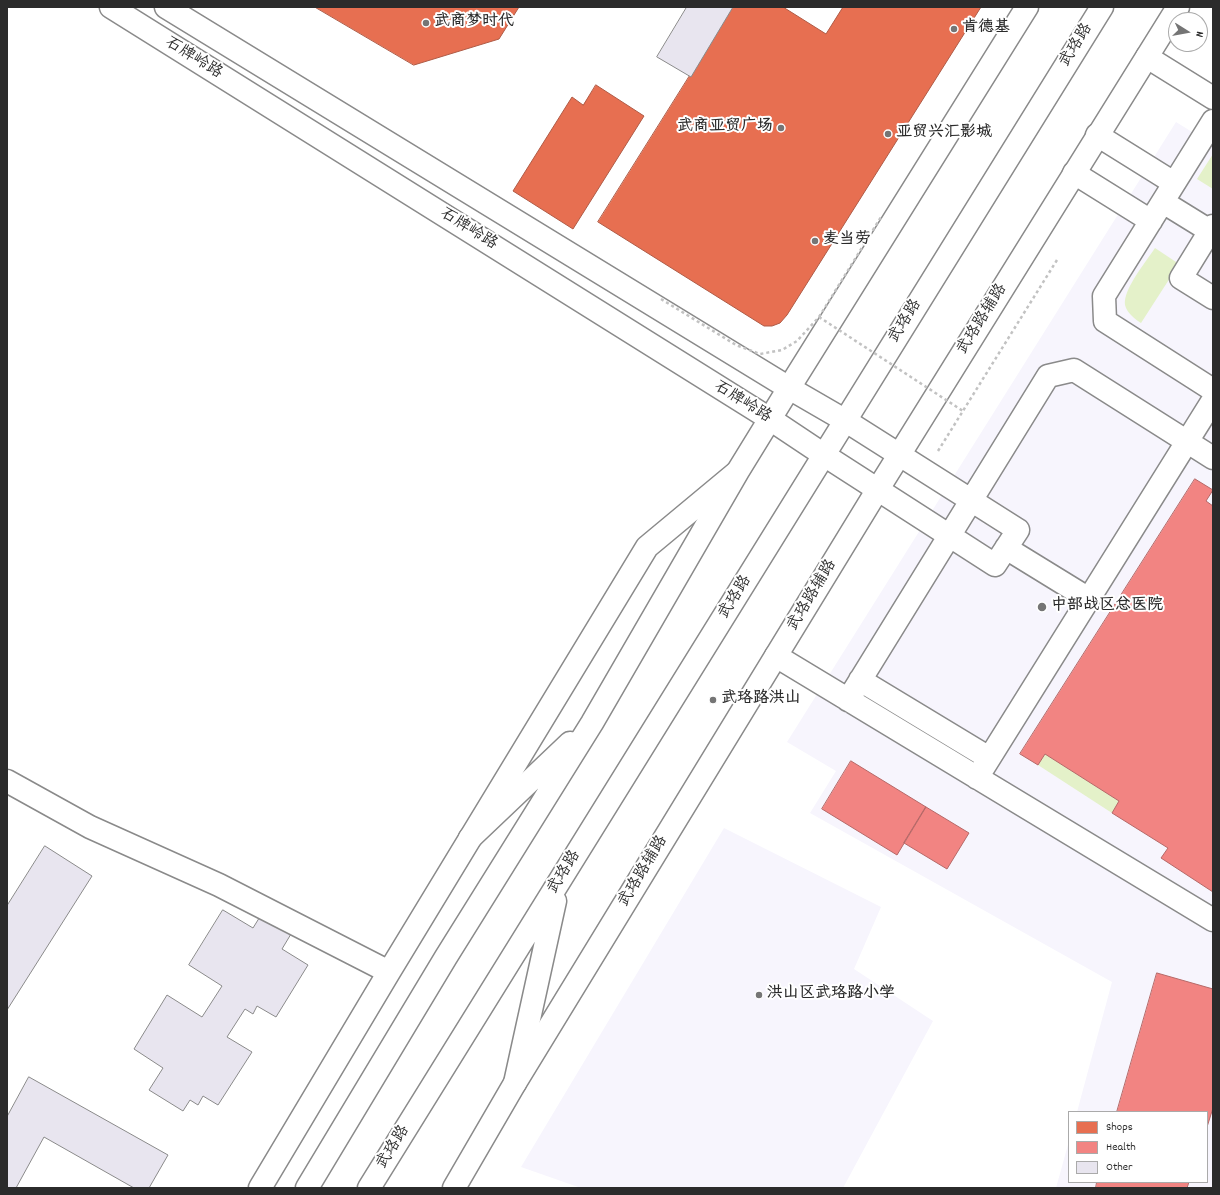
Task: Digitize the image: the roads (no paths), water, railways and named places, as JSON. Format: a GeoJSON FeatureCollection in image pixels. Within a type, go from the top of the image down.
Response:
{"type":"FeatureCollection","features":[{"type":"Feature","properties":{"kind":"main road","name":"石牌岭路"},"geometry":{"type":"LineString","coordinates":[[111,7],[770,419],[995,565],[1018,530],[846,420],[789,388],[166,7]]}},
{"type":"Feature","properties":{"kind":"main road"},"geometry":{"type":"LineString","coordinates":[[307,1188],[446,958],[592,723],[738,471],[1027,7]]}},
{"type":"Feature","properties":{"kind":"main road","name":"武珞路"},"geometry":{"type":"LineString","coordinates":[[369,1188],[1102,7]]}},
{"type":"Feature","properties":{"kind":"main road","name":"武珞路辅路"},"geometry":{"type":"LineString","coordinates":[[454,1188],[515,1083],[899,454],[1178,7]]}},
{"type":"Feature","properties":{"kind":"main road"},"geometry":{"type":"LineString","coordinates":[[1147,57],[1213,98]]}},
{"type":"Feature","properties":{"kind":"main road"},"geometry":{"type":"LineString","coordinates":[[1213,121],[1104,296],[1105,321],[1213,390]]}},
{"type":"Feature","properties":{"kind":"main road"},"geometry":{"type":"LineString","coordinates":[[1097,135],[1174,183]]}},
{"type":"Feature","properties":{"kind":"main road"},"geometry":{"type":"LineString","coordinates":[[1074,173],[1151,221]]}},
{"type":"Feature","properties":{"kind":"main road"},"geometry":{"type":"LineString","coordinates":[[1163,202],[1212,229],[1181,278],[1213,298]]}},
{"type":"Feature","properties":{"kind":"main road"},"geometry":{"type":"LineString","coordinates":[[848,700],[970,500],[1048,376],[1074,370],[1213,458]]}},
{"type":"Feature","properties":{"kind":"main road"},"geometry":{"type":"LineString","coordinates":[[977,778],[1213,400]]}},
{"type":"Feature","properties":{"kind":"main road"},"geometry":{"type":"LineString","coordinates":[[260,1188],[389,972],[647,547],[738,471]]}},
{"type":"Feature","properties":{"kind":"main road"},"geometry":{"type":"LineString","coordinates":[[1006,548],[1089,599]]}},
{"type":"Feature","properties":{"kind":"main road"},"geometry":{"type":"LineString","coordinates":[[776,656],[1213,920]]}},
{"type":"Feature","properties":{"kind":"main road"},"geometry":{"type":"LineString","coordinates":[[860,680],[989,758]]}},
{"type":"Feature","properties":{"kind":"main road"},"geometry":{"type":"LineString","coordinates":[[470,838],[592,723]]}},
{"type":"Feature","properties":{"kind":"main road"},"geometry":{"type":"LineString","coordinates":[[7,781],[90,827],[219,885],[389,972]]}},
{"type":"Feature","properties":{"kind":"main road"},"geometry":{"type":"LineString","coordinates":[[515,1083],[558,884]]}},
{"type":"Feature","properties":{"kind":"place","name":"武商梦时代"},"geometry":{"type":"Point","coordinates":[426,23]}},
{"type":"Feature","properties":{"kind":"place","name":"肯德基"},"geometry":{"type":"Point","coordinates":[954,29]}},
{"type":"Feature","properties":{"kind":"place","name":"武商亚贸广场"},"geometry":{"type":"Point","coordinates":[781,128]}},
{"type":"Feature","properties":{"kind":"place","name":"亚贸兴汇影城"},"geometry":{"type":"Point","coordinates":[888,134]}},
{"type":"Feature","properties":{"kind":"place","name":"麦当劳"},"geometry":{"type":"Point","coordinates":[815,241]}},
{"type":"Feature","properties":{"kind":"place","name":"中部战区总医院"},"geometry":{"type":"Point","coordinates":[1042,607]}},
{"type":"Feature","properties":{"kind":"place","name":"武珞路洪山"},"geometry":{"type":"Point","coordinates":[713,700]}},
{"type":"Feature","properties":{"kind":"place","name":"洪山区武珞路小学"},"geometry":{"type":"Point","coordinates":[759,995]}}]}
